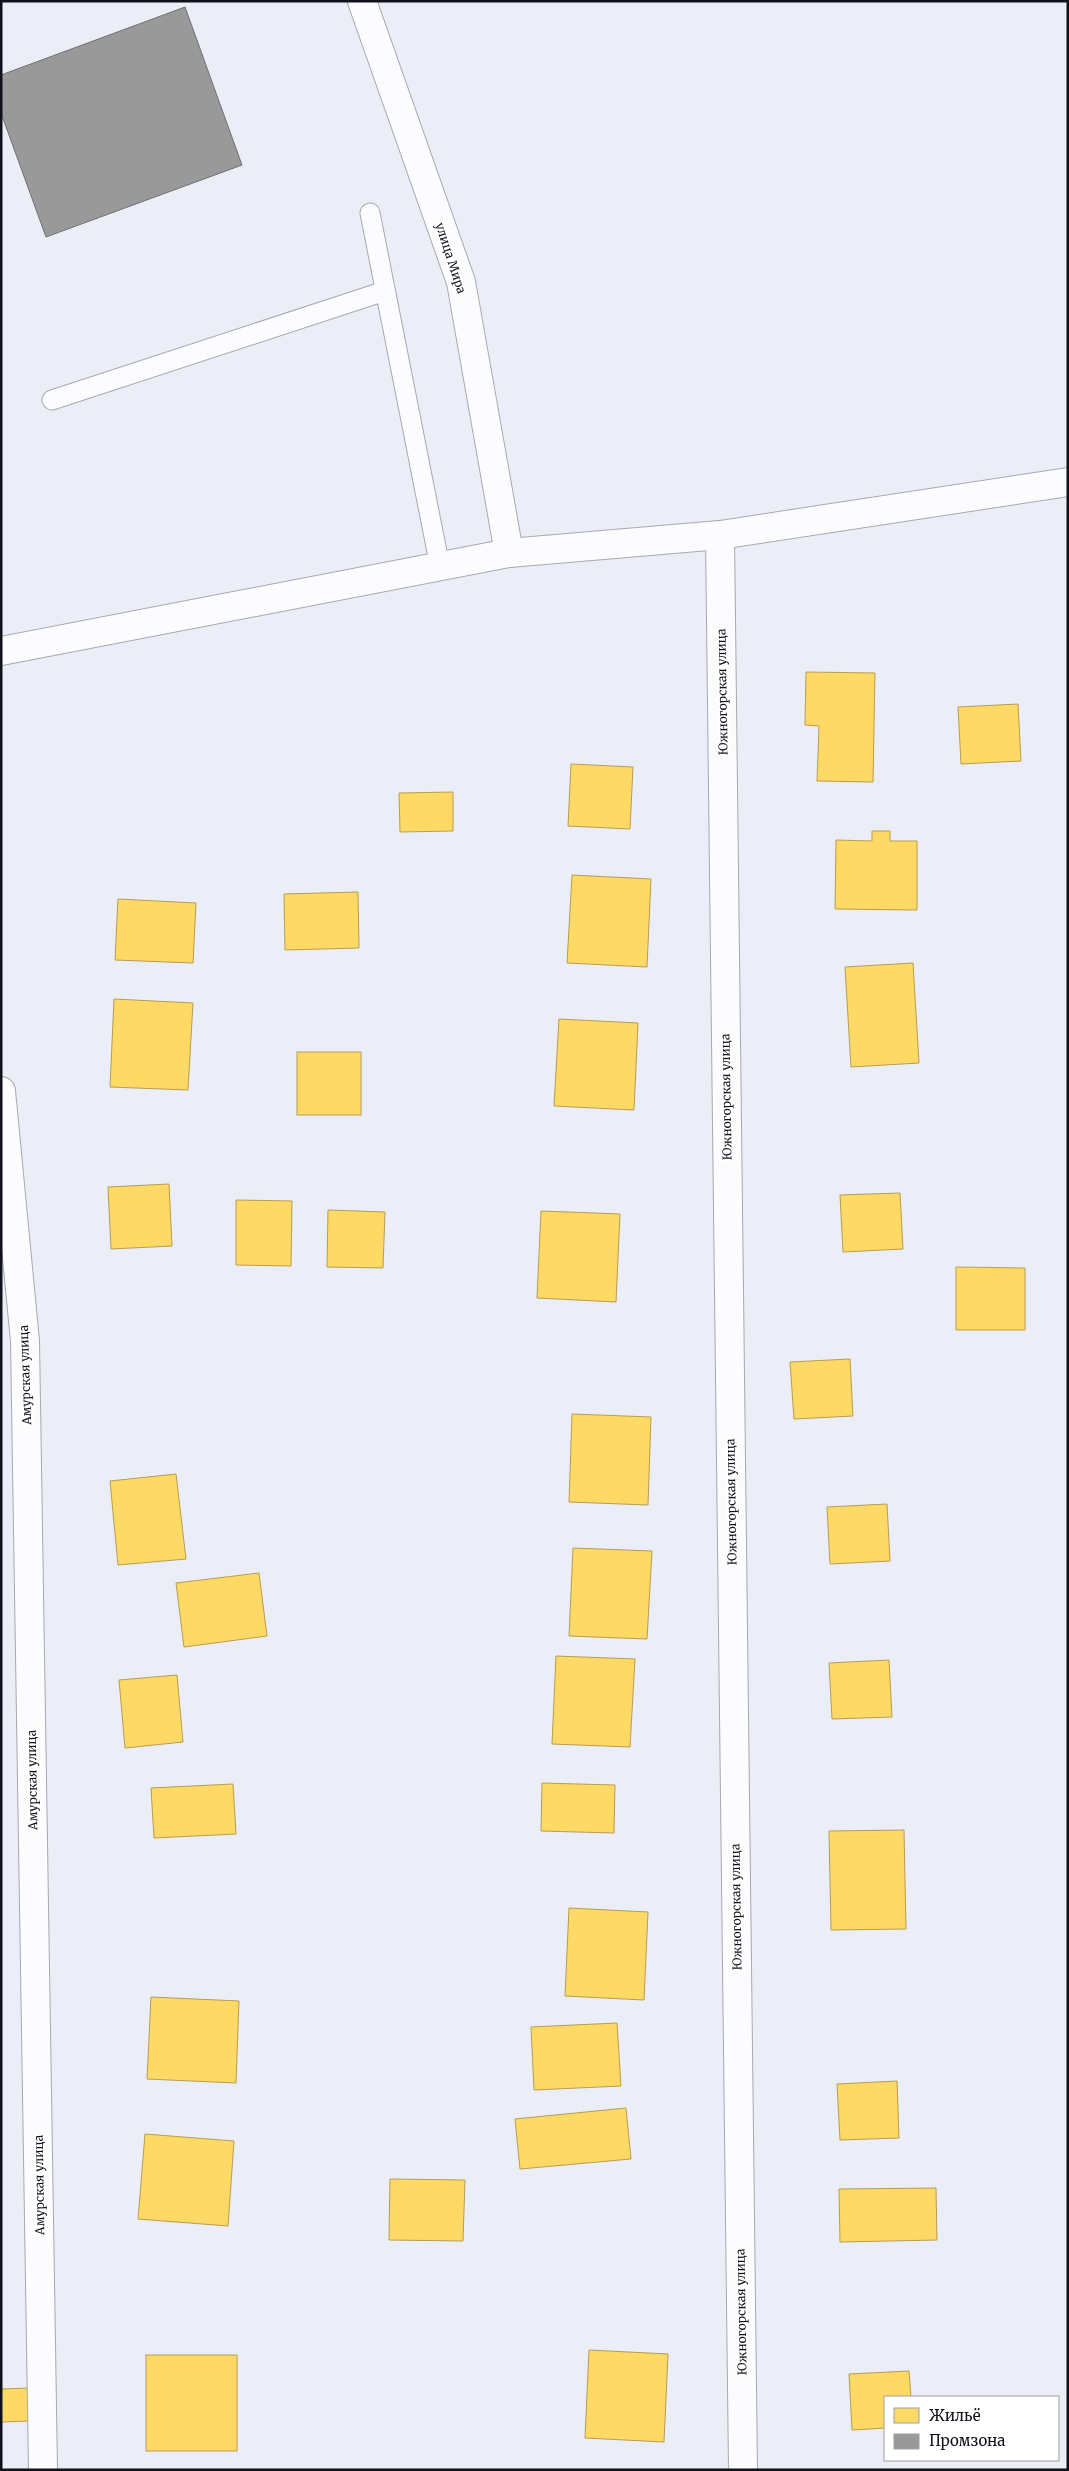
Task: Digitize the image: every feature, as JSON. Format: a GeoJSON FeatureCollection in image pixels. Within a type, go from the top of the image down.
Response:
{"type":"FeatureCollection","features":[{"type":"Feature","properties":{"kind":"street","name":"улица Мира"},"geometry":{"type":"LineString","coordinates":[[362,1],[461,282],[509,553]]}},
{"type":"Feature","properties":{"kind":"street"},"geometry":{"type":"LineString","coordinates":[[1,651],[509,553],[720,535],[1068,482]]}},
{"type":"Feature","properties":{"kind":"street","name":"Южногорская улица"},"geometry":{"type":"LineString","coordinates":[[720,535],[743,2470]]}},
{"type":"Feature","properties":{"kind":"street","name":"Амурская улица"},"geometry":{"type":"LineString","coordinates":[[1,1091],[25,1341],[43,2470]]}},
{"type":"Feature","properties":{"kind":"lane"},"geometry":{"type":"LineString","coordinates":[[370,214],[440,566]]}},
{"type":"Feature","properties":{"kind":"lane"},"geometry":{"type":"LineString","coordinates":[[52,400],[385,291]]}},
{"type":"Feature","properties":{"kind":"building: Жильё"},"geometry":{"type":"Polygon","coordinates":[[[806,672],[875,673],[873,782],[817,781],[819,726],[805,725],[806,672]]]}},
{"type":"Feature","properties":{"kind":"building: Жильё"},"geometry":{"type":"Polygon","coordinates":[[[1018,704],[1021,761],[961,764],[958,707],[1018,704]]]}},
{"type":"Feature","properties":{"kind":"building: Жильё"},"geometry":{"type":"Polygon","coordinates":[[[571,764],[633,767],[630,829],[568,826],[571,764]]]}},
{"type":"Feature","properties":{"kind":"building: Жильё"},"geometry":{"type":"Polygon","coordinates":[[[453,792],[453,831],[400,832],[399,793],[453,792]]]}},
{"type":"Feature","properties":{"kind":"building: Жильё"},"geometry":{"type":"Polygon","coordinates":[[[872,831],[890,831],[890,841],[917,841],[917,910],[835,909],[836,840],[872,841],[872,831]]]}},
{"type":"Feature","properties":{"kind":"building: Жильё"},"geometry":{"type":"Polygon","coordinates":[[[572,875],[651,879],[647,967],[567,963],[572,875]]]}},
{"type":"Feature","properties":{"kind":"building: Жильё"},"geometry":{"type":"Polygon","coordinates":[[[358,892],[359,948],[285,950],[284,894],[358,892]]]}},
{"type":"Feature","properties":{"kind":"building: Жильё"},"geometry":{"type":"Polygon","coordinates":[[[118,899],[196,903],[193,963],[115,960],[118,899]]]}},
{"type":"Feature","properties":{"kind":"building: Жильё"},"geometry":{"type":"Polygon","coordinates":[[[913,963],[919,1063],[851,1067],[845,967],[913,963]]]}},
{"type":"Feature","properties":{"kind":"building: Жильё"},"geometry":{"type":"Polygon","coordinates":[[[114,999],[193,1003],[188,1090],[110,1087],[114,999]]]}},
{"type":"Feature","properties":{"kind":"building: Жильё"},"geometry":{"type":"Polygon","coordinates":[[[559,1019],[638,1023],[634,1110],[554,1106],[559,1019]]]}},
{"type":"Feature","properties":{"kind":"building: Жильё"},"geometry":{"type":"Polygon","coordinates":[[[297,1052],[361,1052],[361,1115],[297,1115],[297,1052]]]}},
{"type":"Feature","properties":{"kind":"building: Жильё"},"geometry":{"type":"Polygon","coordinates":[[[169,1184],[172,1246],[111,1249],[108,1187],[169,1184]]]}},
{"type":"Feature","properties":{"kind":"building: Жильё"},"geometry":{"type":"Polygon","coordinates":[[[900,1193],[903,1249],[843,1252],[840,1195],[900,1193]]]}},
{"type":"Feature","properties":{"kind":"building: Жильё"},"geometry":{"type":"Polygon","coordinates":[[[236,1200],[292,1201],[291,1266],[236,1265],[236,1200]]]}},
{"type":"Feature","properties":{"kind":"building: Жильё"},"geometry":{"type":"Polygon","coordinates":[[[328,1210],[385,1212],[383,1268],[327,1267],[328,1210]]]}},
{"type":"Feature","properties":{"kind":"building: Жильё"},"geometry":{"type":"Polygon","coordinates":[[[541,1211],[620,1214],[616,1302],[537,1298],[541,1211]]]}},
{"type":"Feature","properties":{"kind":"building: Жильё"},"geometry":{"type":"Polygon","coordinates":[[[956,1267],[1025,1268],[1025,1330],[956,1330],[956,1267]]]}},
{"type":"Feature","properties":{"kind":"building: Жильё"},"geometry":{"type":"Polygon","coordinates":[[[850,1359],[853,1416],[794,1419],[790,1362],[850,1359]]]}},
{"type":"Feature","properties":{"kind":"building: Жильё"},"geometry":{"type":"Polygon","coordinates":[[[572,1414],[651,1417],[648,1505],[569,1502],[572,1414]]]}},
{"type":"Feature","properties":{"kind":"building: Жильё"},"geometry":{"type":"Polygon","coordinates":[[[176,1474],[186,1559],[118,1565],[110,1481],[176,1474]]]}},
{"type":"Feature","properties":{"kind":"building: Жильё"},"geometry":{"type":"Polygon","coordinates":[[[887,1504],[890,1561],[830,1564],[827,1507],[887,1504]]]}},
{"type":"Feature","properties":{"kind":"building: Жильё"},"geometry":{"type":"Polygon","coordinates":[[[573,1548],[652,1551],[647,1639],[569,1636],[573,1548]]]}},
{"type":"Feature","properties":{"kind":"building: Жильё"},"geometry":{"type":"Polygon","coordinates":[[[259,1573],[267,1636],[184,1647],[176,1583],[259,1573]]]}},
{"type":"Feature","properties":{"kind":"building: Жильё"},"geometry":{"type":"Polygon","coordinates":[[[556,1656],[635,1659],[630,1747],[552,1744],[556,1656]]]}},
{"type":"Feature","properties":{"kind":"building: Жильё"},"geometry":{"type":"Polygon","coordinates":[[[889,1660],[892,1717],[832,1719],[829,1663],[889,1660]]]}},
{"type":"Feature","properties":{"kind":"building: Жильё"},"geometry":{"type":"Polygon","coordinates":[[[177,1675],[183,1742],[125,1748],[119,1680],[177,1675]]]}},
{"type":"Feature","properties":{"kind":"building: Жильё"},"geometry":{"type":"Polygon","coordinates":[[[542,1783],[615,1785],[614,1833],[541,1831],[542,1783]]]}},
{"type":"Feature","properties":{"kind":"building: Жильё"},"geometry":{"type":"Polygon","coordinates":[[[233,1784],[236,1834],[154,1838],[151,1788],[233,1784]]]}},
{"type":"Feature","properties":{"kind":"building: Жильё"},"geometry":{"type":"Polygon","coordinates":[[[904,1830],[906,1929],[831,1930],[829,1831],[904,1830]]]}},
{"type":"Feature","properties":{"kind":"building: Жильё"},"geometry":{"type":"Polygon","coordinates":[[[569,1908],[648,1912],[644,2000],[565,1996],[569,1908]]]}},
{"type":"Feature","properties":{"kind":"building: Жильё"},"geometry":{"type":"Polygon","coordinates":[[[151,1997],[239,2001],[236,2083],[147,2079],[151,1997]]]}},
{"type":"Feature","properties":{"kind":"building: Жильё"},"geometry":{"type":"Polygon","coordinates":[[[617,2023],[621,2086],[534,2090],[531,2027],[617,2023]]]}},
{"type":"Feature","properties":{"kind":"building: Жильё"},"geometry":{"type":"Polygon","coordinates":[[[897,2081],[899,2138],[840,2140],[837,2084],[897,2081]]]}},
{"type":"Feature","properties":{"kind":"building: Жильё"},"geometry":{"type":"Polygon","coordinates":[[[626,2108],[631,2159],[520,2169],[515,2119],[626,2108]]]}},
{"type":"Feature","properties":{"kind":"building: Жильё"},"geometry":{"type":"Polygon","coordinates":[[[145,2134],[234,2141],[228,2226],[138,2219],[145,2134]]]}},
{"type":"Feature","properties":{"kind":"building: Жильё"},"geometry":{"type":"Polygon","coordinates":[[[390,2179],[465,2180],[463,2241],[389,2240],[390,2179]]]}},
{"type":"Feature","properties":{"kind":"building: Жильё"},"geometry":{"type":"Polygon","coordinates":[[[936,2188],[937,2240],[840,2242],[839,2189],[936,2188]]]}},
{"type":"Feature","properties":{"kind":"building: Жильё"},"geometry":{"type":"Polygon","coordinates":[[[589,2350],[668,2354],[664,2442],[585,2438],[589,2350]]]}},
{"type":"Feature","properties":{"kind":"building: Жильё"},"geometry":{"type":"Polygon","coordinates":[[[146,2355],[237,2355],[237,2451],[146,2451],[146,2355]]]}},
{"type":"Feature","properties":{"kind":"building: Жильё"},"geometry":{"type":"Polygon","coordinates":[[[909,2371],[911,2396],[884,2396],[884,2428],[852,2430],[849,2374],[909,2371]]]}},
{"type":"Feature","properties":{"kind":"building: Жильё"},"geometry":{"type":"Polygon","coordinates":[[[30,2388],[31,2421],[1,2422],[1,2389],[30,2388]]]}},
{"type":"Feature","properties":{"kind":"building: Промзона"},"geometry":{"type":"Polygon","coordinates":[[[185,7],[242,165],[46,237],[1,113],[1,75],[185,7]]]}}]}
